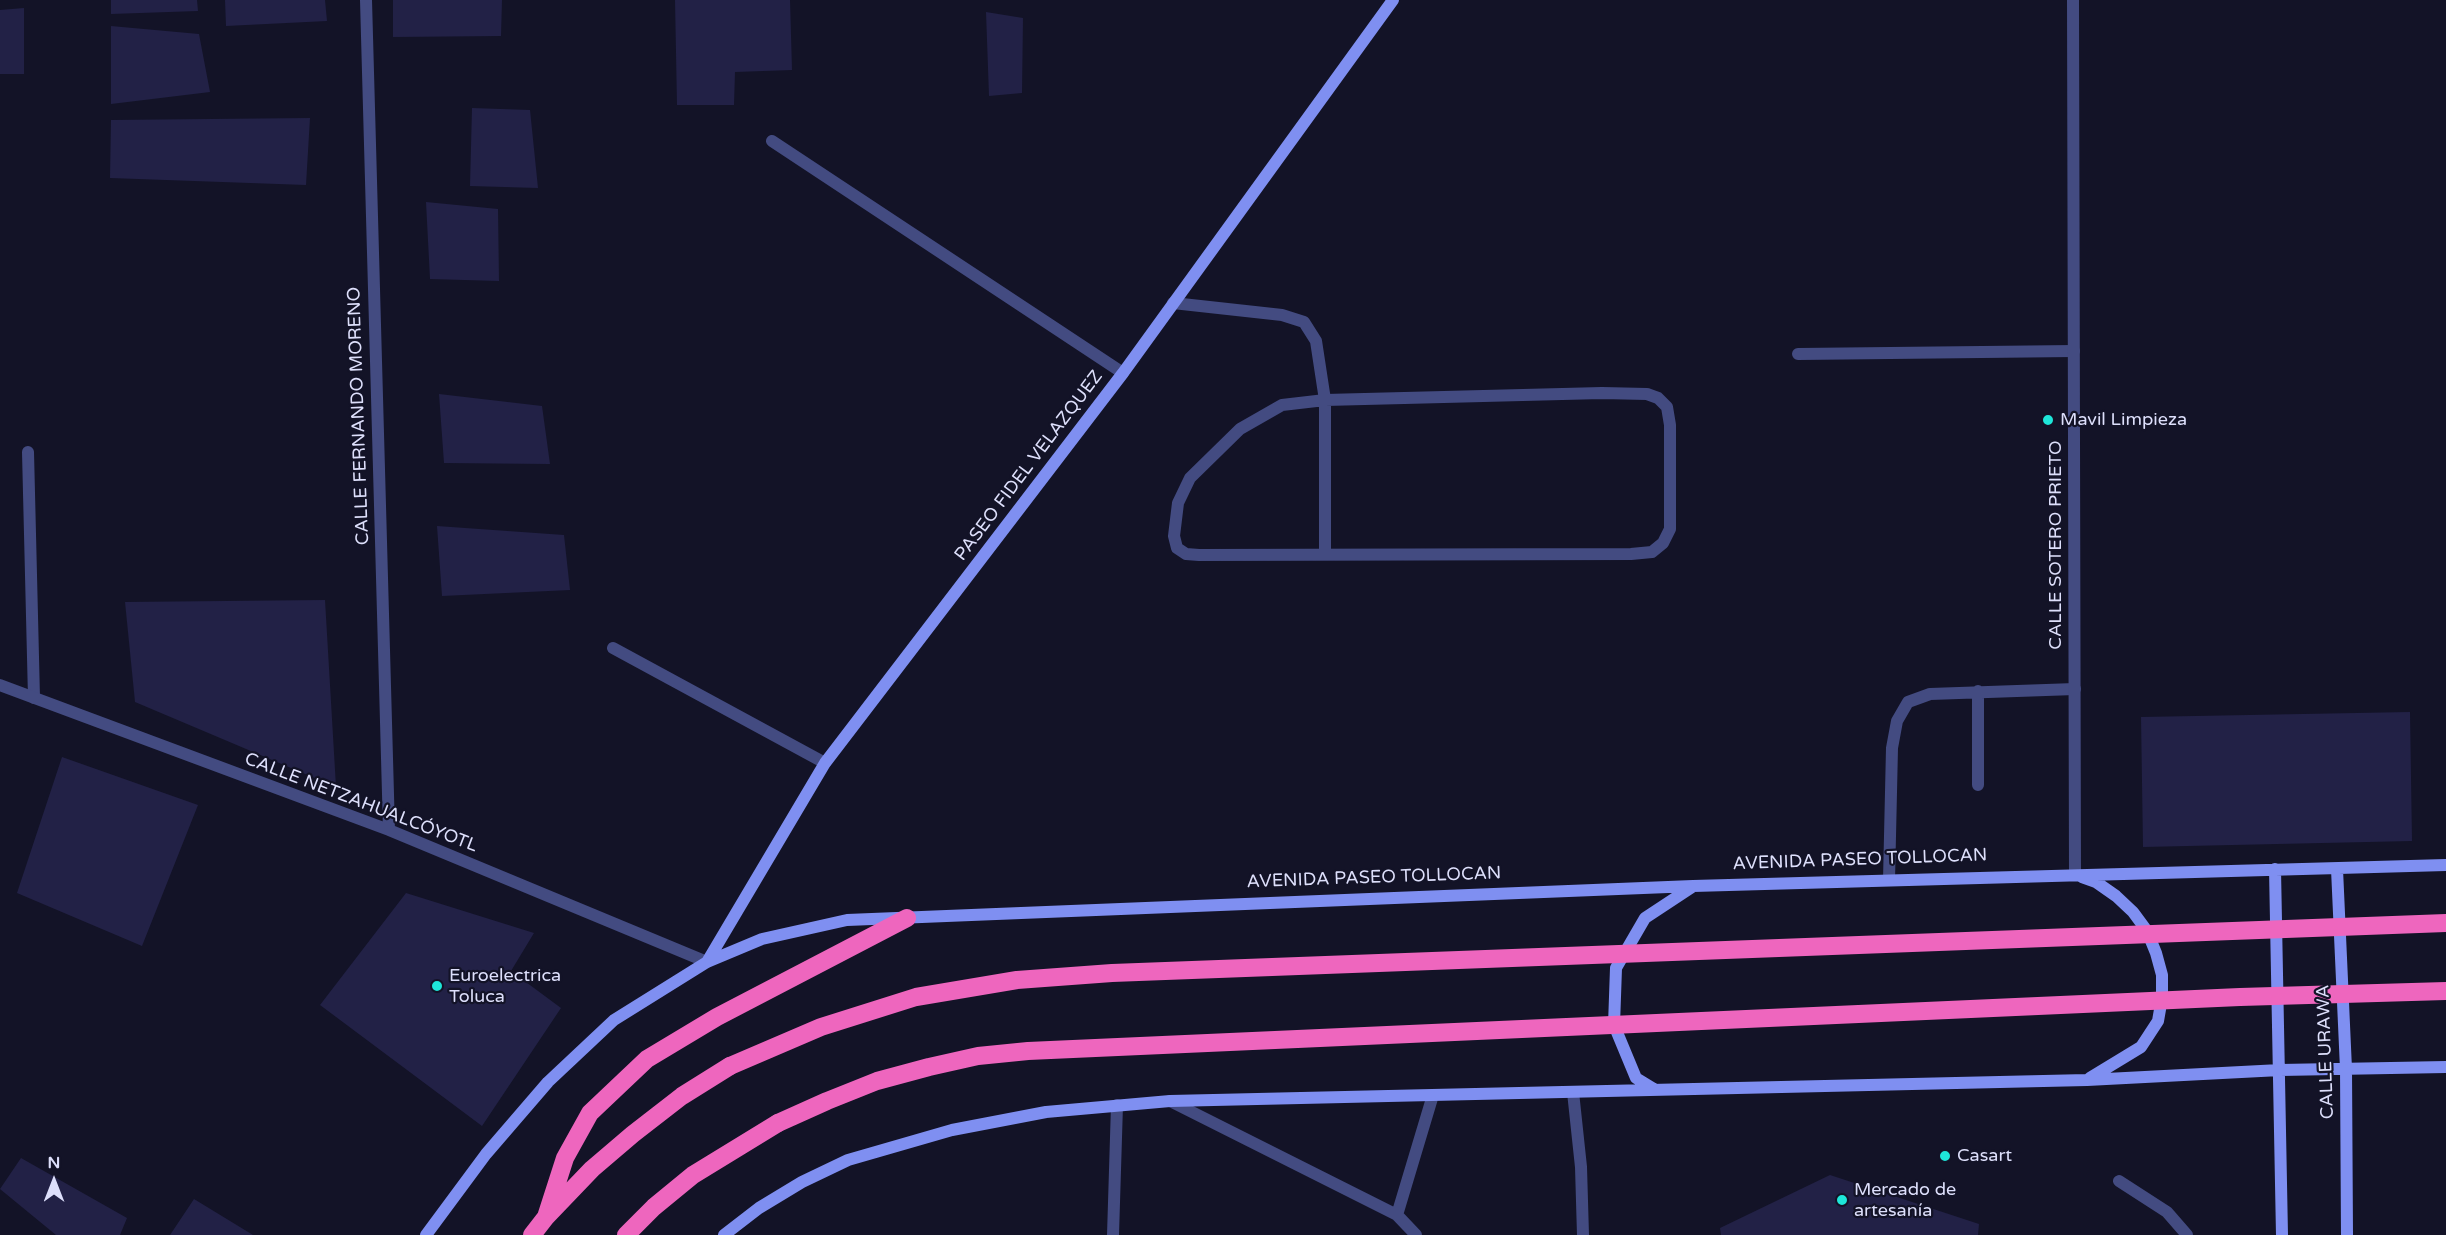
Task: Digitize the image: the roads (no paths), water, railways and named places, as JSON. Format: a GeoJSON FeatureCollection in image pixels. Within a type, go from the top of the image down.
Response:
{"type":"FeatureCollection","features":[{"type":"Feature","properties":{"kind":"highway"},"geometry":{"type":"LineString","coordinates":[[546,1217],[565,1158],[590,1113],[647,1059],[717,1017],[907,918]]}},
{"type":"Feature","properties":{"kind":"highway"},"geometry":{"type":"LineString","coordinates":[[532,1235],[592,1169],[633,1134],[682,1096],[730,1066],[821,1027],[916,997],[1017,980],[1112,974],[2446,923]]}},
{"type":"Feature","properties":{"kind":"highway"},"geometry":{"type":"LineString","coordinates":[[626,1235],[654,1207],[693,1175],[778,1124],[826,1101],[877,1081],[929,1066],[978,1056],[1028,1051],[2240,997],[2446,991]]}},
{"type":"Feature","properties":{"kind":"main road","name":"PASEO FIDEL VELAZQUEZ"},"geometry":{"type":"LineString","coordinates":[[706,962],[825,763],[1123,373],[1393,0]]}},
{"type":"Feature","properties":{"kind":"main road","name":"AVENIDA PASEO TOLLOCAN"},"geometry":{"type":"LineString","coordinates":[[426,1235],[486,1154],[548,1082],[614,1020],[706,962],[762,939],[847,920],[1693,886],[2446,865]]}},
{"type":"Feature","properties":{"kind":"main road","name":"CALLE URAWA"},"geometry":{"type":"LineString","coordinates":[[2337,868],[2346,1069],[2347,1235]]}},
{"type":"Feature","properties":{"kind":"main road"},"geometry":{"type":"LineString","coordinates":[[2275,869],[2282,1235]]}},
{"type":"Feature","properties":{"kind":"main road"},"geometry":{"type":"LineString","coordinates":[[2075,874],[2096,882],[2133,912],[2146,931],[2156,953],[2162,975],[2162,998],[2158,1021],[2141,1047],[2086,1080]]}},
{"type":"Feature","properties":{"kind":"main road"},"geometry":{"type":"LineString","coordinates":[[1654,1089],[1636,1078],[1614,1025],[1616,968],[1645,918],[1693,886]]}},
{"type":"Feature","properties":{"kind":"main road"},"geometry":{"type":"LineString","coordinates":[[724,1235],[759,1208],[802,1182],[848,1160],[952,1130],[1046,1112],[1170,1101],[2086,1080],[2280,1070],[2446,1067]]}},
{"type":"Feature","properties":{"kind":"street","name":"CALLE FERNANDO MORENO"},"geometry":{"type":"LineString","coordinates":[[366,0],[388,830]]}},
{"type":"Feature","properties":{"kind":"street","name":"CALLE SOTERO PRIETO"},"geometry":{"type":"LineString","coordinates":[[2073,0],[2075,874]]}},
{"type":"Feature","properties":{"kind":"street"},"geometry":{"type":"LineString","coordinates":[[772,141],[1123,373]]}},
{"type":"Feature","properties":{"kind":"street"},"geometry":{"type":"LineString","coordinates":[[1173,303],[1282,315],[1304,322],[1316,340],[1325,400],[1325,554]]}},
{"type":"Feature","properties":{"kind":"street"},"geometry":{"type":"LineString","coordinates":[[1798,354],[2074,351]]}},
{"type":"Feature","properties":{"kind":"street"},"geometry":{"type":"LineString","coordinates":[[1602,393],[1647,394],[1658,398],[1667,406],[1670,425],[1670,529],[1663,543],[1652,552],[1631,554],[1186,554],[1178,548],[1174,536],[1178,503],[1190,478],[1239,429],[1282,405],[1325,400],[1602,393]]}},
{"type":"Feature","properties":{"kind":"street"},"geometry":{"type":"LineString","coordinates":[[28,452],[34,698]]}},
{"type":"Feature","properties":{"kind":"street"},"geometry":{"type":"LineString","coordinates":[[614,648],[825,763]]}},
{"type":"Feature","properties":{"kind":"street","name":"CALLE NETZAHUALCÓYOTL"},"geometry":{"type":"LineString","coordinates":[[0,685],[388,830],[706,962]]}},
{"type":"Feature","properties":{"kind":"street"},"geometry":{"type":"LineString","coordinates":[[1889,880],[1892,748],[1897,721],[1908,702],[1930,694],[2075,689]]}},
{"type":"Feature","properties":{"kind":"street"},"geometry":{"type":"LineString","coordinates":[[1978,691],[1978,785]]}},
{"type":"Feature","properties":{"kind":"street"},"geometry":{"type":"LineString","coordinates":[[1573,1092],[1581,1167],[1583,1235]]}},
{"type":"Feature","properties":{"kind":"street"},"geometry":{"type":"LineString","coordinates":[[1396,1215],[1433,1095]]}},
{"type":"Feature","properties":{"kind":"street"},"geometry":{"type":"LineString","coordinates":[[1170,1101],[1396,1215],[1416,1235]]}},
{"type":"Feature","properties":{"kind":"street"},"geometry":{"type":"LineString","coordinates":[[1113,1235],[1117,1106]]}},
{"type":"Feature","properties":{"kind":"street"},"geometry":{"type":"LineString","coordinates":[[2120,1181],[2167,1212],[2187,1235]]}},
{"type":"Feature","properties":{"kind":"place","name":"Mavil Limpieza"},"geometry":{"type":"Point","coordinates":[2048,420]}},
{"type":"Feature","properties":{"kind":"place","name":"Euroelectrica Toluca"},"geometry":{"type":"Point","coordinates":[437,986]}},
{"type":"Feature","properties":{"kind":"place","name":"Casart"},"geometry":{"type":"Point","coordinates":[1945,1156]}},
{"type":"Feature","properties":{"kind":"place","name":"Mercado de artesanía"},"geometry":{"type":"Point","coordinates":[1842,1200]}}]}
